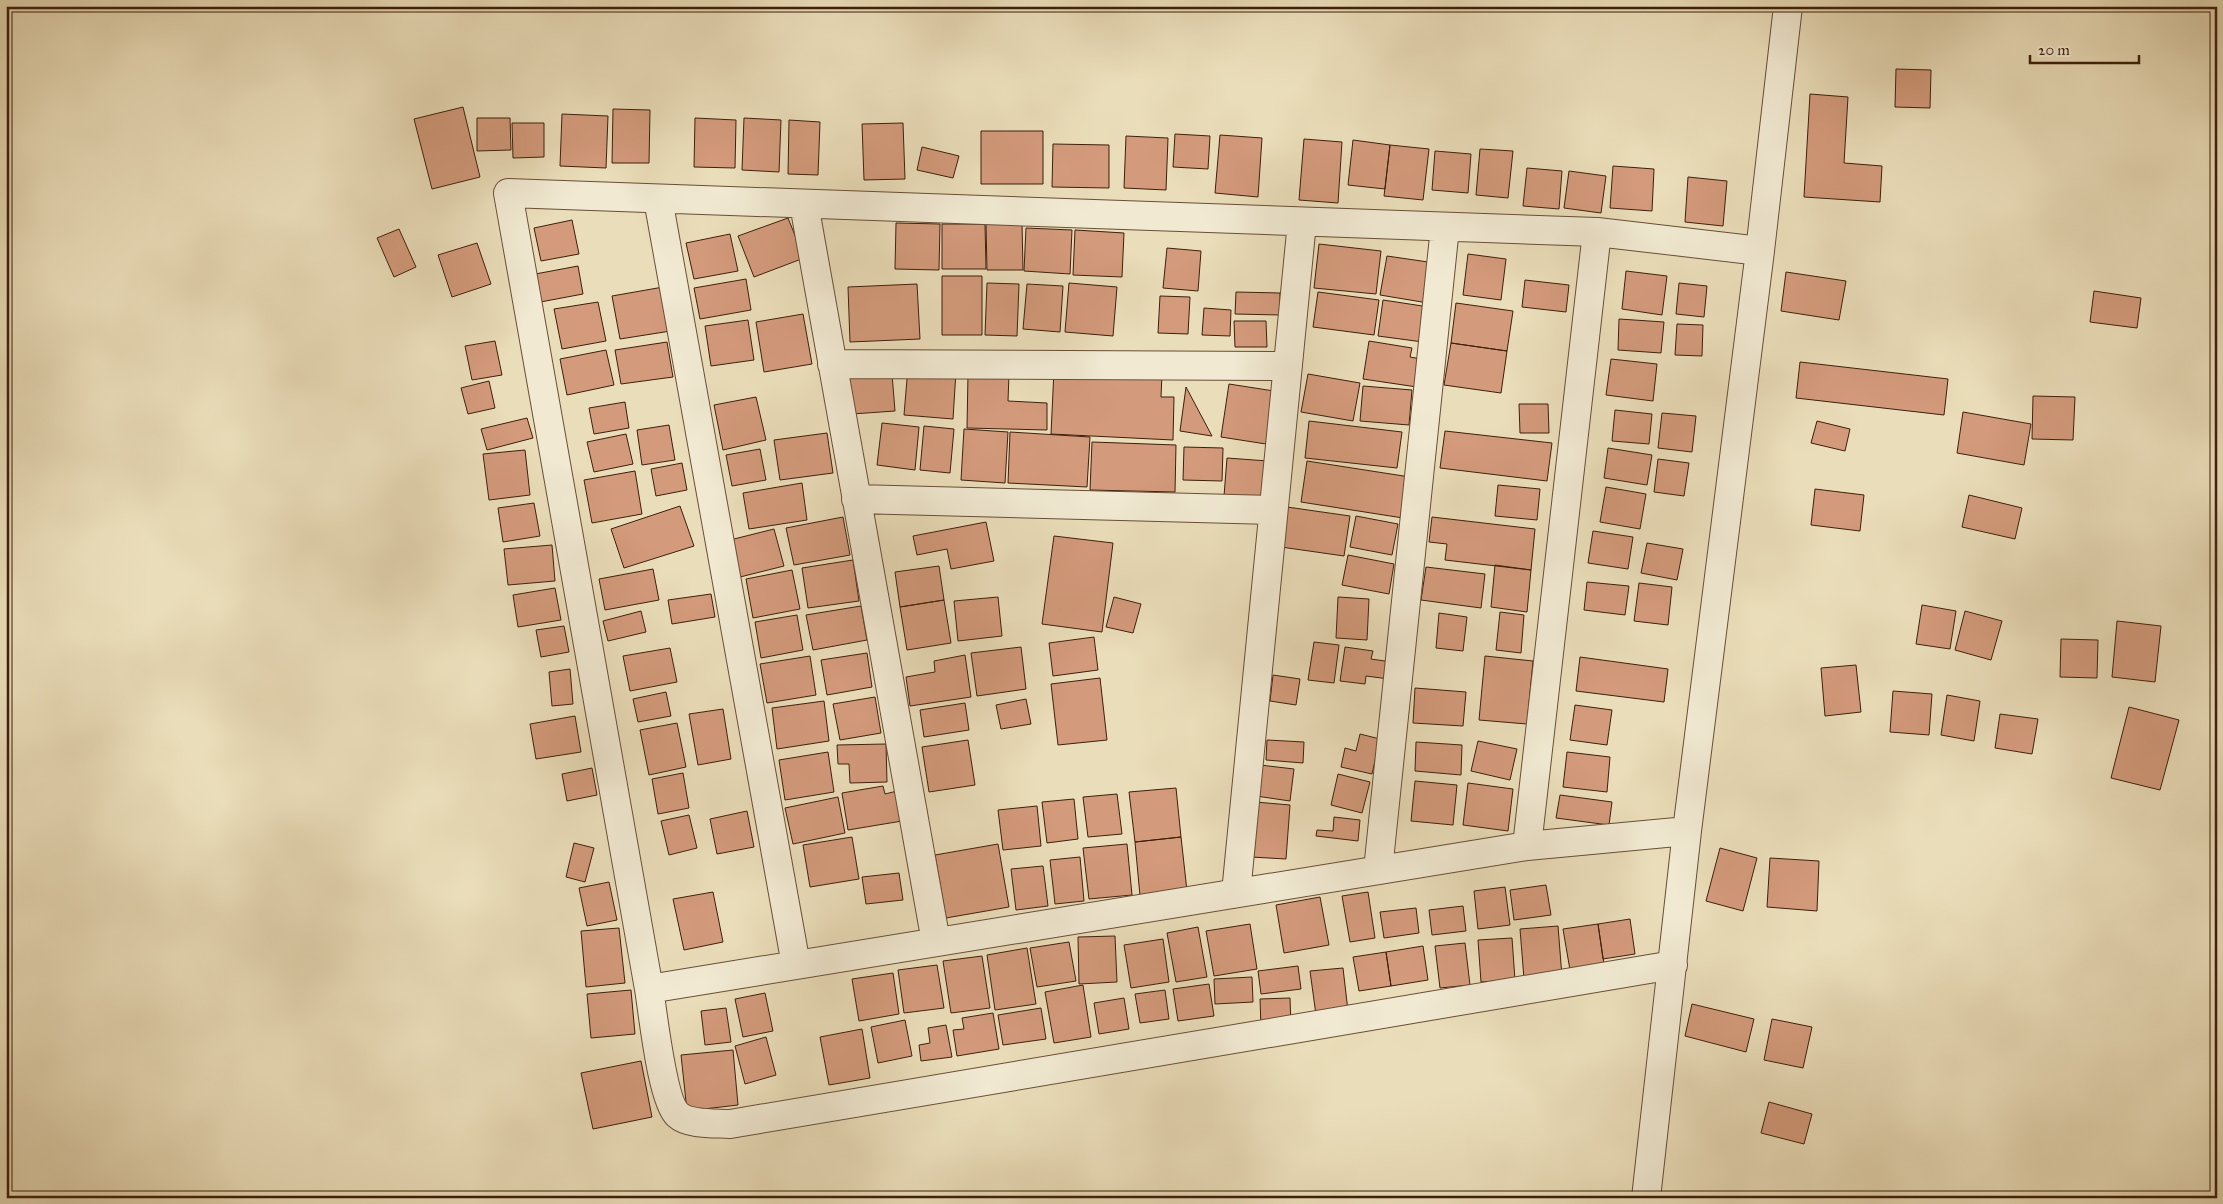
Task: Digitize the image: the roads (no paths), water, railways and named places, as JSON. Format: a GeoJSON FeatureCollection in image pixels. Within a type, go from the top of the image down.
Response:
{"type":"FeatureCollection","features":[{"type":"Feature","properties":{"kind":"street"},"geometry":{"type":"LineString","coordinates":[[1646,1198],[1687,831],[1760,251],[1788,6]]}},
{"type":"Feature","properties":{"kind":"street"},"geometry":{"type":"LineString","coordinates":[[1672,965],[730,1124],[698,1123],[678,1116],[667,1097],[508,193],[1596,232],[1760,251]]}},
{"type":"Feature","properties":{"kind":"street"},"geometry":{"type":"LineString","coordinates":[[658,199],[796,965]]}},
{"type":"Feature","properties":{"kind":"street"},"geometry":{"type":"LineString","coordinates":[[804,204],[936,942]]}},
{"type":"Feature","properties":{"kind":"street"},"geometry":{"type":"LineString","coordinates":[[1236,894],[1302,222]]}},
{"type":"Feature","properties":{"kind":"street"},"geometry":{"type":"LineString","coordinates":[[1378,870],[1445,227]]}},
{"type":"Feature","properties":{"kind":"street"},"geometry":{"type":"LineString","coordinates":[[1527,846],[1596,232]]}},
{"type":"Feature","properties":{"kind":"street"},"geometry":{"type":"LineString","coordinates":[[832,364],[1288,366]]}},
{"type":"Feature","properties":{"kind":"street"},"geometry":{"type":"LineString","coordinates":[[856,499],[1273,510]]}},
{"type":"Feature","properties":{"kind":"street"},"geometry":{"type":"LineString","coordinates":[[649,989],[1527,846],[1687,831]]}}]}
